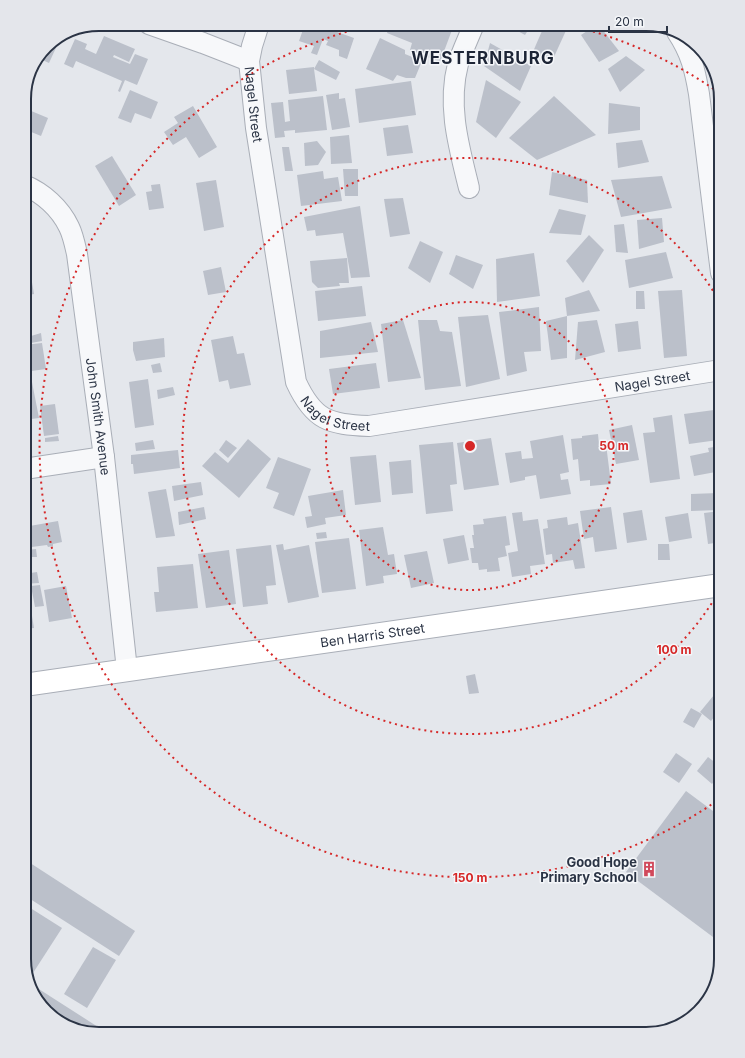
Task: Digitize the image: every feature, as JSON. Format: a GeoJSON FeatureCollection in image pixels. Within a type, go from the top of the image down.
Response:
{"type":"FeatureCollection","features":[{"type":"Feature","properties":{"kind":"street"},"geometry":{"type":"LineString","coordinates":[[170,31],[249,61]]}},
{"type":"Feature","properties":{"kind":"street","name":"Nagel Street"},"geometry":{"type":"LineString","coordinates":[[257,31],[249,61],[256,128],[296,382],[308,405],[319,415],[342,424],[369,426],[714,371]]}},
{"type":"Feature","properties":{"kind":"street"},"geometry":{"type":"LineString","coordinates":[[468,188],[456,134],[454,117],[454,91],[458,64],[471,31]]}},
{"type":"Feature","properties":{"kind":"street"},"geometry":{"type":"LineString","coordinates":[[684,43],[695,72],[700,94],[714,213]]}},
{"type":"Feature","properties":{"kind":"street","name":"John Smith Avenue"},"geometry":{"type":"LineString","coordinates":[[31,188],[55,207],[64,218],[72,235],[77,254],[104,457],[127,670]]}},
{"type":"Feature","properties":{"kind":"street"},"geometry":{"type":"LineString","coordinates":[[31,468],[104,457]]}},
{"type":"Feature","properties":{"kind":"street","name":"Ben Harris Street"},"geometry":{"type":"LineString","coordinates":[[31,684],[714,586]]}},
{"type":"Feature","properties":{"kind":"building"},"geometry":{"type":"Polygon","coordinates":[[[303,31],[334,31],[354,38],[347,59],[339,56],[339,50],[326,45],[328,41],[323,39],[317,55],[311,53],[314,46],[299,41],[303,31]]]}},
{"type":"Feature","properties":{"kind":"building"},"geometry":{"type":"Polygon","coordinates":[[[388,31],[452,31],[440,62],[410,50],[412,43],[387,33],[388,31]]]}},
{"type":"Feature","properties":{"kind":"building"},"geometry":{"type":"Polygon","coordinates":[[[518,31],[528,31],[525,35],[518,31]]]}},
{"type":"Feature","properties":{"kind":"building"},"geometry":{"type":"Polygon","coordinates":[[[542,31],[566,31],[553,59],[532,54],[542,31]]]}},
{"type":"Feature","properties":{"kind":"building"},"geometry":{"type":"Polygon","coordinates":[[[587,31],[603,31],[619,51],[599,62],[581,35],[587,31]]]}},
{"type":"Feature","properties":{"kind":"building"},"geometry":{"type":"Polygon","coordinates":[[[104,36],[135,49],[129,62],[114,55],[113,57],[130,64],[135,54],[148,59],[137,85],[125,80],[120,92],[118,91],[122,81],[76,61],[73,68],[64,64],[75,39],[87,44],[85,49],[96,54],[104,36]]]}},
{"type":"Feature","properties":{"kind":"building"},"geometry":{"type":"Polygon","coordinates":[[[380,38],[405,50],[405,54],[422,61],[415,78],[406,78],[397,75],[393,81],[366,69],[380,38]]]}},
{"type":"Feature","properties":{"kind":"building"},"geometry":{"type":"Polygon","coordinates":[[[490,43],[531,66],[520,91],[484,66],[490,43]]]}},
{"type":"Feature","properties":{"kind":"building"},"geometry":{"type":"Polygon","coordinates":[[[57,46],[49,63],[43,60],[57,46]]]}},
{"type":"Feature","properties":{"kind":"building"},"geometry":{"type":"Polygon","coordinates":[[[626,56],[645,70],[620,92],[608,69],[626,56]]]}},
{"type":"Feature","properties":{"kind":"building"},"geometry":{"type":"Polygon","coordinates":[[[319,60],[340,72],[336,80],[314,69],[319,60]]]}},
{"type":"Feature","properties":{"kind":"building"},"geometry":{"type":"Polygon","coordinates":[[[314,67],[317,91],[289,94],[286,70],[314,67]]]}},
{"type":"Feature","properties":{"kind":"building"},"geometry":{"type":"Polygon","coordinates":[[[486,80],[521,102],[496,138],[476,122],[486,80]]]}},
{"type":"Feature","properties":{"kind":"building"},"geometry":{"type":"Polygon","coordinates":[[[411,81],[416,115],[359,123],[355,89],[411,81]]]}},
{"type":"Feature","properties":{"kind":"building"},"geometry":{"type":"Polygon","coordinates":[[[130,90],[158,102],[151,119],[135,113],[131,123],[118,118],[130,90]]]}},
{"type":"Feature","properties":{"kind":"building"},"geometry":{"type":"Polygon","coordinates":[[[339,93],[339,99],[345,98],[350,127],[332,130],[326,95],[339,93]]]}},
{"type":"Feature","properties":{"kind":"building"},"geometry":{"type":"Polygon","coordinates":[[[323,96],[327,130],[295,133],[295,130],[284,131],[285,137],[275,138],[271,103],[283,102],[285,122],[290,121],[288,100],[323,96]]]}},
{"type":"Feature","properties":{"kind":"building"},"geometry":{"type":"Polygon","coordinates":[[[554,96],[596,135],[537,160],[509,138],[554,96]]]}},
{"type":"Feature","properties":{"kind":"building"},"geometry":{"type":"Polygon","coordinates":[[[609,103],[640,107],[640,130],[608,134],[609,103]]]}},
{"type":"Feature","properties":{"kind":"building"},"geometry":{"type":"Polygon","coordinates":[[[193,106],[217,147],[199,158],[186,137],[173,145],[164,132],[178,123],[174,117],[193,106]]]}},
{"type":"Feature","properties":{"kind":"building"},"geometry":{"type":"Polygon","coordinates":[[[31,111],[48,118],[41,136],[31,132],[31,111]]]}},
{"type":"Feature","properties":{"kind":"building"},"geometry":{"type":"Polygon","coordinates":[[[408,125],[413,153],[387,156],[383,128],[408,125]]]}},
{"type":"Feature","properties":{"kind":"building"},"geometry":{"type":"Polygon","coordinates":[[[349,135],[352,163],[331,164],[330,137],[349,135]]]}},
{"type":"Feature","properties":{"kind":"building"},"geometry":{"type":"Polygon","coordinates":[[[642,140],[649,162],[618,168],[616,143],[642,140]]]}},
{"type":"Feature","properties":{"kind":"building"},"geometry":{"type":"Polygon","coordinates":[[[317,141],[326,152],[318,165],[305,166],[304,143],[317,141]]]}},
{"type":"Feature","properties":{"kind":"building"},"geometry":{"type":"Polygon","coordinates":[[[282,147],[289,147],[293,171],[285,171],[282,147]]]}},
{"type":"Feature","properties":{"kind":"building"},"geometry":{"type":"Polygon","coordinates":[[[112,156],[136,195],[119,206],[95,166],[112,156]]]}},
{"type":"Feature","properties":{"kind":"building"},"geometry":{"type":"Polygon","coordinates":[[[343,169],[358,169],[358,196],[345,196],[343,169]]]}},
{"type":"Feature","properties":{"kind":"building"},"geometry":{"type":"Polygon","coordinates":[[[323,171],[324,179],[338,177],[342,201],[301,206],[297,175],[323,171]]]}},
{"type":"Feature","properties":{"kind":"building"},"geometry":{"type":"Polygon","coordinates":[[[552,172],[587,180],[588,203],[549,195],[552,172]]]}},
{"type":"Feature","properties":{"kind":"building"},"geometry":{"type":"Polygon","coordinates":[[[662,176],[672,208],[621,217],[611,180],[662,176]]]}},
{"type":"Feature","properties":{"kind":"building"},"geometry":{"type":"Polygon","coordinates":[[[216,180],[224,227],[204,231],[196,183],[216,180]]]}},
{"type":"Feature","properties":{"kind":"building"},"geometry":{"type":"Polygon","coordinates":[[[160,184],[164,208],[149,210],[146,192],[152,191],[151,185],[160,184]]]}},
{"type":"Feature","properties":{"kind":"building"},"geometry":{"type":"Polygon","coordinates":[[[403,198],[410,234],[390,237],[384,199],[403,198]]]}},
{"type":"Feature","properties":{"kind":"building"},"geometry":{"type":"Polygon","coordinates":[[[360,206],[370,277],[351,278],[343,233],[316,236],[315,230],[307,231],[304,217],[360,206]]]}},
{"type":"Feature","properties":{"kind":"building"},"geometry":{"type":"Polygon","coordinates":[[[559,209],[586,215],[581,235],[549,233],[559,209]]]}},
{"type":"Feature","properties":{"kind":"building"},"geometry":{"type":"Polygon","coordinates":[[[662,218],[664,242],[639,249],[637,220],[662,218]]]}},
{"type":"Feature","properties":{"kind":"building"},"geometry":{"type":"Polygon","coordinates":[[[624,224],[628,253],[616,252],[614,225],[624,224]]]}},
{"type":"Feature","properties":{"kind":"building"},"geometry":{"type":"Polygon","coordinates":[[[589,235],[604,250],[583,283],[566,261],[589,235]]]}},
{"type":"Feature","properties":{"kind":"building"},"geometry":{"type":"Polygon","coordinates":[[[420,241],[443,252],[430,283],[408,268],[420,241]]]}},
{"type":"Feature","properties":{"kind":"building"},"geometry":{"type":"Polygon","coordinates":[[[666,252],[673,278],[629,288],[625,260],[666,252]]]}},
{"type":"Feature","properties":{"kind":"building"},"geometry":{"type":"Polygon","coordinates":[[[534,253],[540,296],[497,302],[496,259],[534,253]]]}},
{"type":"Feature","properties":{"kind":"building"},"geometry":{"type":"Polygon","coordinates":[[[456,255],[483,265],[473,289],[449,274],[456,255]]]}},
{"type":"Feature","properties":{"kind":"building"},"geometry":{"type":"Polygon","coordinates":[[[347,258],[349,283],[339,283],[340,286],[318,288],[312,282],[310,261],[347,258]]]}},
{"type":"Feature","properties":{"kind":"building"},"geometry":{"type":"Polygon","coordinates":[[[221,267],[226,292],[208,295],[203,271],[221,267]]]}},
{"type":"Feature","properties":{"kind":"building"},"geometry":{"type":"Polygon","coordinates":[[[31,277],[34,294],[31,295],[31,277]]]}},
{"type":"Feature","properties":{"kind":"building"},"geometry":{"type":"Polygon","coordinates":[[[362,286],[366,316],[318,321],[315,291],[362,286]]]}},
{"type":"Feature","properties":{"kind":"building"},"geometry":{"type":"Polygon","coordinates":[[[589,290],[600,311],[567,316],[565,298],[589,290]]]}},
{"type":"Feature","properties":{"kind":"building"},"geometry":{"type":"Polygon","coordinates":[[[682,290],[687,356],[664,358],[658,291],[682,290]]]}},
{"type":"Feature","properties":{"kind":"building"},"geometry":{"type":"Polygon","coordinates":[[[636,291],[644,291],[645,309],[636,309],[636,291]]]}},
{"type":"Feature","properties":{"kind":"building"},"geometry":{"type":"Polygon","coordinates":[[[539,307],[541,351],[524,352],[527,371],[507,376],[499,312],[539,307]]]}},
{"type":"Feature","properties":{"kind":"building"},"geometry":{"type":"Polygon","coordinates":[[[488,315],[500,379],[466,387],[458,317],[488,315]]]}},
{"type":"Feature","properties":{"kind":"building"},"geometry":{"type":"Polygon","coordinates":[[[567,316],[567,358],[551,360],[546,321],[567,316]]]}},
{"type":"Feature","properties":{"kind":"building"},"geometry":{"type":"Polygon","coordinates":[[[403,320],[421,378],[388,382],[381,324],[403,320]]]}},
{"type":"Feature","properties":{"kind":"building"},"geometry":{"type":"Polygon","coordinates":[[[418,320],[437,320],[440,331],[452,332],[461,386],[425,390],[418,320]]]}},
{"type":"Feature","properties":{"kind":"building"},"geometry":{"type":"Polygon","coordinates":[[[597,320],[605,352],[575,360],[578,322],[597,320]]]}},
{"type":"Feature","properties":{"kind":"building"},"geometry":{"type":"Polygon","coordinates":[[[638,321],[641,349],[618,352],[615,324],[638,321]]]}},
{"type":"Feature","properties":{"kind":"building"},"geometry":{"type":"Polygon","coordinates":[[[371,322],[378,352],[320,358],[320,331],[371,322]]]}},
{"type":"Feature","properties":{"kind":"building"},"geometry":{"type":"Polygon","coordinates":[[[41,333],[42,341],[31,343],[31,336],[41,333]]]}},
{"type":"Feature","properties":{"kind":"building"},"geometry":{"type":"Polygon","coordinates":[[[233,336],[237,354],[244,353],[251,385],[230,389],[228,380],[219,382],[211,340],[233,336]]]}},
{"type":"Feature","properties":{"kind":"building"},"geometry":{"type":"Polygon","coordinates":[[[164,338],[165,357],[136,361],[133,350],[133,342],[164,338]]]}},
{"type":"Feature","properties":{"kind":"building"},"geometry":{"type":"Polygon","coordinates":[[[42,343],[46,369],[31,371],[31,344],[42,343]]]}},
{"type":"Feature","properties":{"kind":"building"},"geometry":{"type":"Polygon","coordinates":[[[160,363],[162,372],[153,373],[151,365],[160,363]]]}},
{"type":"Feature","properties":{"kind":"building"},"geometry":{"type":"Polygon","coordinates":[[[376,363],[380,388],[333,394],[329,369],[376,363]]]}},
{"type":"Feature","properties":{"kind":"building"},"geometry":{"type":"Polygon","coordinates":[[[31,377],[39,418],[31,419],[31,377]]]}},
{"type":"Feature","properties":{"kind":"building"},"geometry":{"type":"Polygon","coordinates":[[[148,379],[154,425],[135,428],[129,382],[148,379]]]}},
{"type":"Feature","properties":{"kind":"building"},"geometry":{"type":"Polygon","coordinates":[[[173,387],[175,395],[158,399],[157,390],[173,387]]]}},
{"type":"Feature","properties":{"kind":"building"},"geometry":{"type":"Polygon","coordinates":[[[55,404],[59,434],[44,436],[40,406],[55,404]]]}},
{"type":"Feature","properties":{"kind":"building"},"geometry":{"type":"Polygon","coordinates":[[[714,410],[714,441],[689,444],[684,414],[714,410]]]}},
{"type":"Feature","properties":{"kind":"building"},"geometry":{"type":"Polygon","coordinates":[[[672,415],[680,479],[650,483],[643,433],[655,432],[653,418],[672,415]]]}},
{"type":"Feature","properties":{"kind":"building"},"geometry":{"type":"Polygon","coordinates":[[[632,425],[639,460],[616,464],[609,430],[632,425]]]}},
{"type":"Feature","properties":{"kind":"building"},"geometry":{"type":"Polygon","coordinates":[[[598,434],[599,445],[606,444],[611,484],[590,486],[590,480],[580,481],[578,459],[573,460],[571,439],[598,434]]]}},
{"type":"Feature","properties":{"kind":"building"},"geometry":{"type":"Polygon","coordinates":[[[563,435],[569,472],[560,474],[561,480],[568,479],[571,494],[540,499],[536,475],[525,477],[525,480],[510,483],[505,453],[521,451],[522,459],[533,458],[530,441],[563,435]]]}},
{"type":"Feature","properties":{"kind":"building"},"geometry":{"type":"Polygon","coordinates":[[[58,436],[59,441],[45,442],[45,438],[58,436]]]}},
{"type":"Feature","properties":{"kind":"building"},"geometry":{"type":"Polygon","coordinates":[[[491,438],[499,485],[464,490],[457,443],[491,438]]]}},
{"type":"Feature","properties":{"kind":"building"},"geometry":{"type":"Polygon","coordinates":[[[248,439],[271,459],[239,498],[202,466],[215,452],[228,463],[248,439]]]}},
{"type":"Feature","properties":{"kind":"building"},"geometry":{"type":"Polygon","coordinates":[[[153,440],[155,449],[136,451],[135,443],[153,440]]]}},
{"type":"Feature","properties":{"kind":"building"},"geometry":{"type":"Polygon","coordinates":[[[226,440],[237,448],[228,458],[219,450],[226,440]]]}},
{"type":"Feature","properties":{"kind":"building"},"geometry":{"type":"Polygon","coordinates":[[[453,442],[457,484],[450,485],[453,511],[426,514],[419,445],[453,442]]]}},
{"type":"Feature","properties":{"kind":"building"},"geometry":{"type":"Polygon","coordinates":[[[714,447],[714,472],[694,476],[690,456],[709,452],[708,448],[714,447]]]}},
{"type":"Feature","properties":{"kind":"building"},"geometry":{"type":"Polygon","coordinates":[[[178,450],[180,468],[134,474],[133,464],[131,464],[131,455],[178,450]]]}},
{"type":"Feature","properties":{"kind":"building"},"geometry":{"type":"Polygon","coordinates":[[[376,455],[381,502],[355,505],[350,457],[376,455]]]}},
{"type":"Feature","properties":{"kind":"building"},"geometry":{"type":"Polygon","coordinates":[[[278,457],[311,469],[294,516],[273,508],[279,493],[266,488],[278,457]]]}},
{"type":"Feature","properties":{"kind":"building"},"geometry":{"type":"Polygon","coordinates":[[[411,460],[413,493],[392,495],[389,462],[411,460]]]}},
{"type":"Feature","properties":{"kind":"building"},"geometry":{"type":"Polygon","coordinates":[[[201,482],[203,495],[174,501],[172,486],[201,482]]]}},
{"type":"Feature","properties":{"kind":"building"},"geometry":{"type":"Polygon","coordinates":[[[166,489],[175,536],[156,538],[148,492],[166,489]]]}},
{"type":"Feature","properties":{"kind":"building"},"geometry":{"type":"Polygon","coordinates":[[[343,490],[346,515],[325,518],[326,524],[307,528],[305,517],[312,516],[308,496],[343,490]]]}},
{"type":"Feature","properties":{"kind":"building"},"geometry":{"type":"Polygon","coordinates":[[[714,493],[714,510],[691,511],[691,494],[714,493]]]}},
{"type":"Feature","properties":{"kind":"building"},"geometry":{"type":"Polygon","coordinates":[[[204,507],[206,519],[179,525],[178,512],[204,507]]]}},
{"type":"Feature","properties":{"kind":"building"},"geometry":{"type":"Polygon","coordinates":[[[611,507],[617,549],[595,552],[593,537],[584,539],[580,511],[611,507]]]}},
{"type":"Feature","properties":{"kind":"building"},"geometry":{"type":"Polygon","coordinates":[[[642,510],[647,540],[627,543],[623,513],[642,510]]]}},
{"type":"Feature","properties":{"kind":"building"},"geometry":{"type":"Polygon","coordinates":[[[522,512],[523,521],[538,519],[545,564],[530,566],[531,574],[512,577],[508,553],[518,551],[512,513],[522,512]]]}},
{"type":"Feature","properties":{"kind":"building"},"geometry":{"type":"Polygon","coordinates":[[[714,512],[714,543],[708,544],[704,513],[714,512]]]}},
{"type":"Feature","properties":{"kind":"building"},"geometry":{"type":"Polygon","coordinates":[[[688,513],[692,538],[669,542],[665,517],[688,513]]]}},
{"type":"Feature","properties":{"kind":"building"},"geometry":{"type":"Polygon","coordinates":[[[506,516],[510,545],[505,546],[507,556],[498,558],[500,571],[487,572],[487,569],[479,570],[478,563],[472,563],[470,548],[474,548],[472,535],[474,535],[473,525],[484,524],[483,519],[506,516]]]}},
{"type":"Feature","properties":{"kind":"building"},"geometry":{"type":"Polygon","coordinates":[[[567,517],[568,525],[578,523],[585,568],[575,569],[573,560],[553,563],[552,554],[546,555],[543,529],[548,528],[547,520],[567,517]]]}},
{"type":"Feature","properties":{"kind":"building"},"geometry":{"type":"Polygon","coordinates":[[[58,521],[62,542],[48,547],[47,545],[31,547],[31,526],[58,521]]]}},
{"type":"Feature","properties":{"kind":"building"},"geometry":{"type":"Polygon","coordinates":[[[383,527],[388,555],[394,554],[397,574],[383,576],[384,583],[366,586],[359,530],[383,527]]]}},
{"type":"Feature","properties":{"kind":"building"},"geometry":{"type":"Polygon","coordinates":[[[326,532],[327,538],[317,539],[316,533],[326,532]]]}},
{"type":"Feature","properties":{"kind":"building"},"geometry":{"type":"Polygon","coordinates":[[[464,535],[469,560],[448,564],[443,539],[464,535]]]}},
{"type":"Feature","properties":{"kind":"building"},"geometry":{"type":"Polygon","coordinates":[[[349,538],[356,589],[322,593],[315,542],[349,538]]]}},
{"type":"Feature","properties":{"kind":"building"},"geometry":{"type":"Polygon","coordinates":[[[283,544],[284,550],[309,545],[319,597],[288,603],[276,545],[283,544]]]}},
{"type":"Feature","properties":{"kind":"building"},"geometry":{"type":"Polygon","coordinates":[[[658,544],[669,544],[670,560],[658,560],[658,544]]]}},
{"type":"Feature","properties":{"kind":"building"},"geometry":{"type":"Polygon","coordinates":[[[271,545],[276,585],[266,586],[268,604],[243,607],[236,549],[271,545]]]}},
{"type":"Feature","properties":{"kind":"building"},"geometry":{"type":"Polygon","coordinates":[[[36,549],[37,557],[31,557],[31,550],[36,549]]]}},
{"type":"Feature","properties":{"kind":"building"},"geometry":{"type":"Polygon","coordinates":[[[229,550],[236,604],[206,608],[198,554],[229,550]]]}},
{"type":"Feature","properties":{"kind":"building"},"geometry":{"type":"Polygon","coordinates":[[[427,551],[434,583],[411,588],[404,555],[427,551]]]}},
{"type":"Feature","properties":{"kind":"building"},"geometry":{"type":"Polygon","coordinates":[[[193,564],[198,608],[156,612],[154,592],[159,592],[157,567],[193,564]]]}},
{"type":"Feature","properties":{"kind":"building"},"geometry":{"type":"Polygon","coordinates":[[[37,572],[39,583],[31,584],[31,573],[37,572]]]}},
{"type":"Feature","properties":{"kind":"building"},"geometry":{"type":"Polygon","coordinates":[[[40,585],[44,606],[35,607],[31,586],[40,585]]]}},
{"type":"Feature","properties":{"kind":"building"},"geometry":{"type":"Polygon","coordinates":[[[66,586],[72,618],[49,622],[44,590],[66,586]]]}},
{"type":"Feature","properties":{"kind":"building"},"geometry":{"type":"Polygon","coordinates":[[[31,610],[34,628],[31,628],[31,610]]]}},
{"type":"Feature","properties":{"kind":"building"},"geometry":{"type":"Polygon","coordinates":[[[475,674],[479,693],[469,694],[466,676],[475,674]]]}},
{"type":"Feature","properties":{"kind":"building"},"geometry":{"type":"Polygon","coordinates":[[[714,695],[714,717],[711,721],[700,712],[714,695]]]}},
{"type":"Feature","properties":{"kind":"building"},"geometry":{"type":"Polygon","coordinates":[[[691,708],[702,714],[694,728],[683,722],[691,708]]]}},
{"type":"Feature","properties":{"kind":"building"},"geometry":{"type":"Polygon","coordinates":[[[676,753],[692,764],[679,783],[663,772],[676,753]]]}},
{"type":"Feature","properties":{"kind":"building"},"geometry":{"type":"Polygon","coordinates":[[[708,757],[714,762],[714,782],[712,784],[697,771],[708,757]]]}},
{"type":"Feature","properties":{"kind":"building","name":"Good Hope Primary School"},"geometry":{"type":"Polygon","coordinates":[[[686,791],[714,812],[714,938],[626,872],[686,791]]]}},
{"type":"Feature","properties":{"kind":"building"},"geometry":{"type":"Polygon","coordinates":[[[31,864],[135,931],[119,956],[31,899],[31,864]]]}},
{"type":"Feature","properties":{"kind":"building"},"geometry":{"type":"Polygon","coordinates":[[[31,908],[62,928],[33,973],[31,959],[31,908]]]}},
{"type":"Feature","properties":{"kind":"building"},"geometry":{"type":"Polygon","coordinates":[[[93,947],[116,960],[87,1008],[64,994],[93,947]]]}},
{"type":"Feature","properties":{"kind":"building"},"geometry":{"type":"Polygon","coordinates":[[[38,988],[98,1027],[86,1026],[65,1018],[51,1007],[38,988]]]}},
{"type":"Feature","properties":{"kind":"place","name":"Good Hope Primary School"},"geometry":{"type":"Point","coordinates":[649,869]}},
{"type":"Feature","properties":{"kind":"district","name":"WESTERNBURG"},"geometry":{"type":"Point","coordinates":[483,58]}}]}
